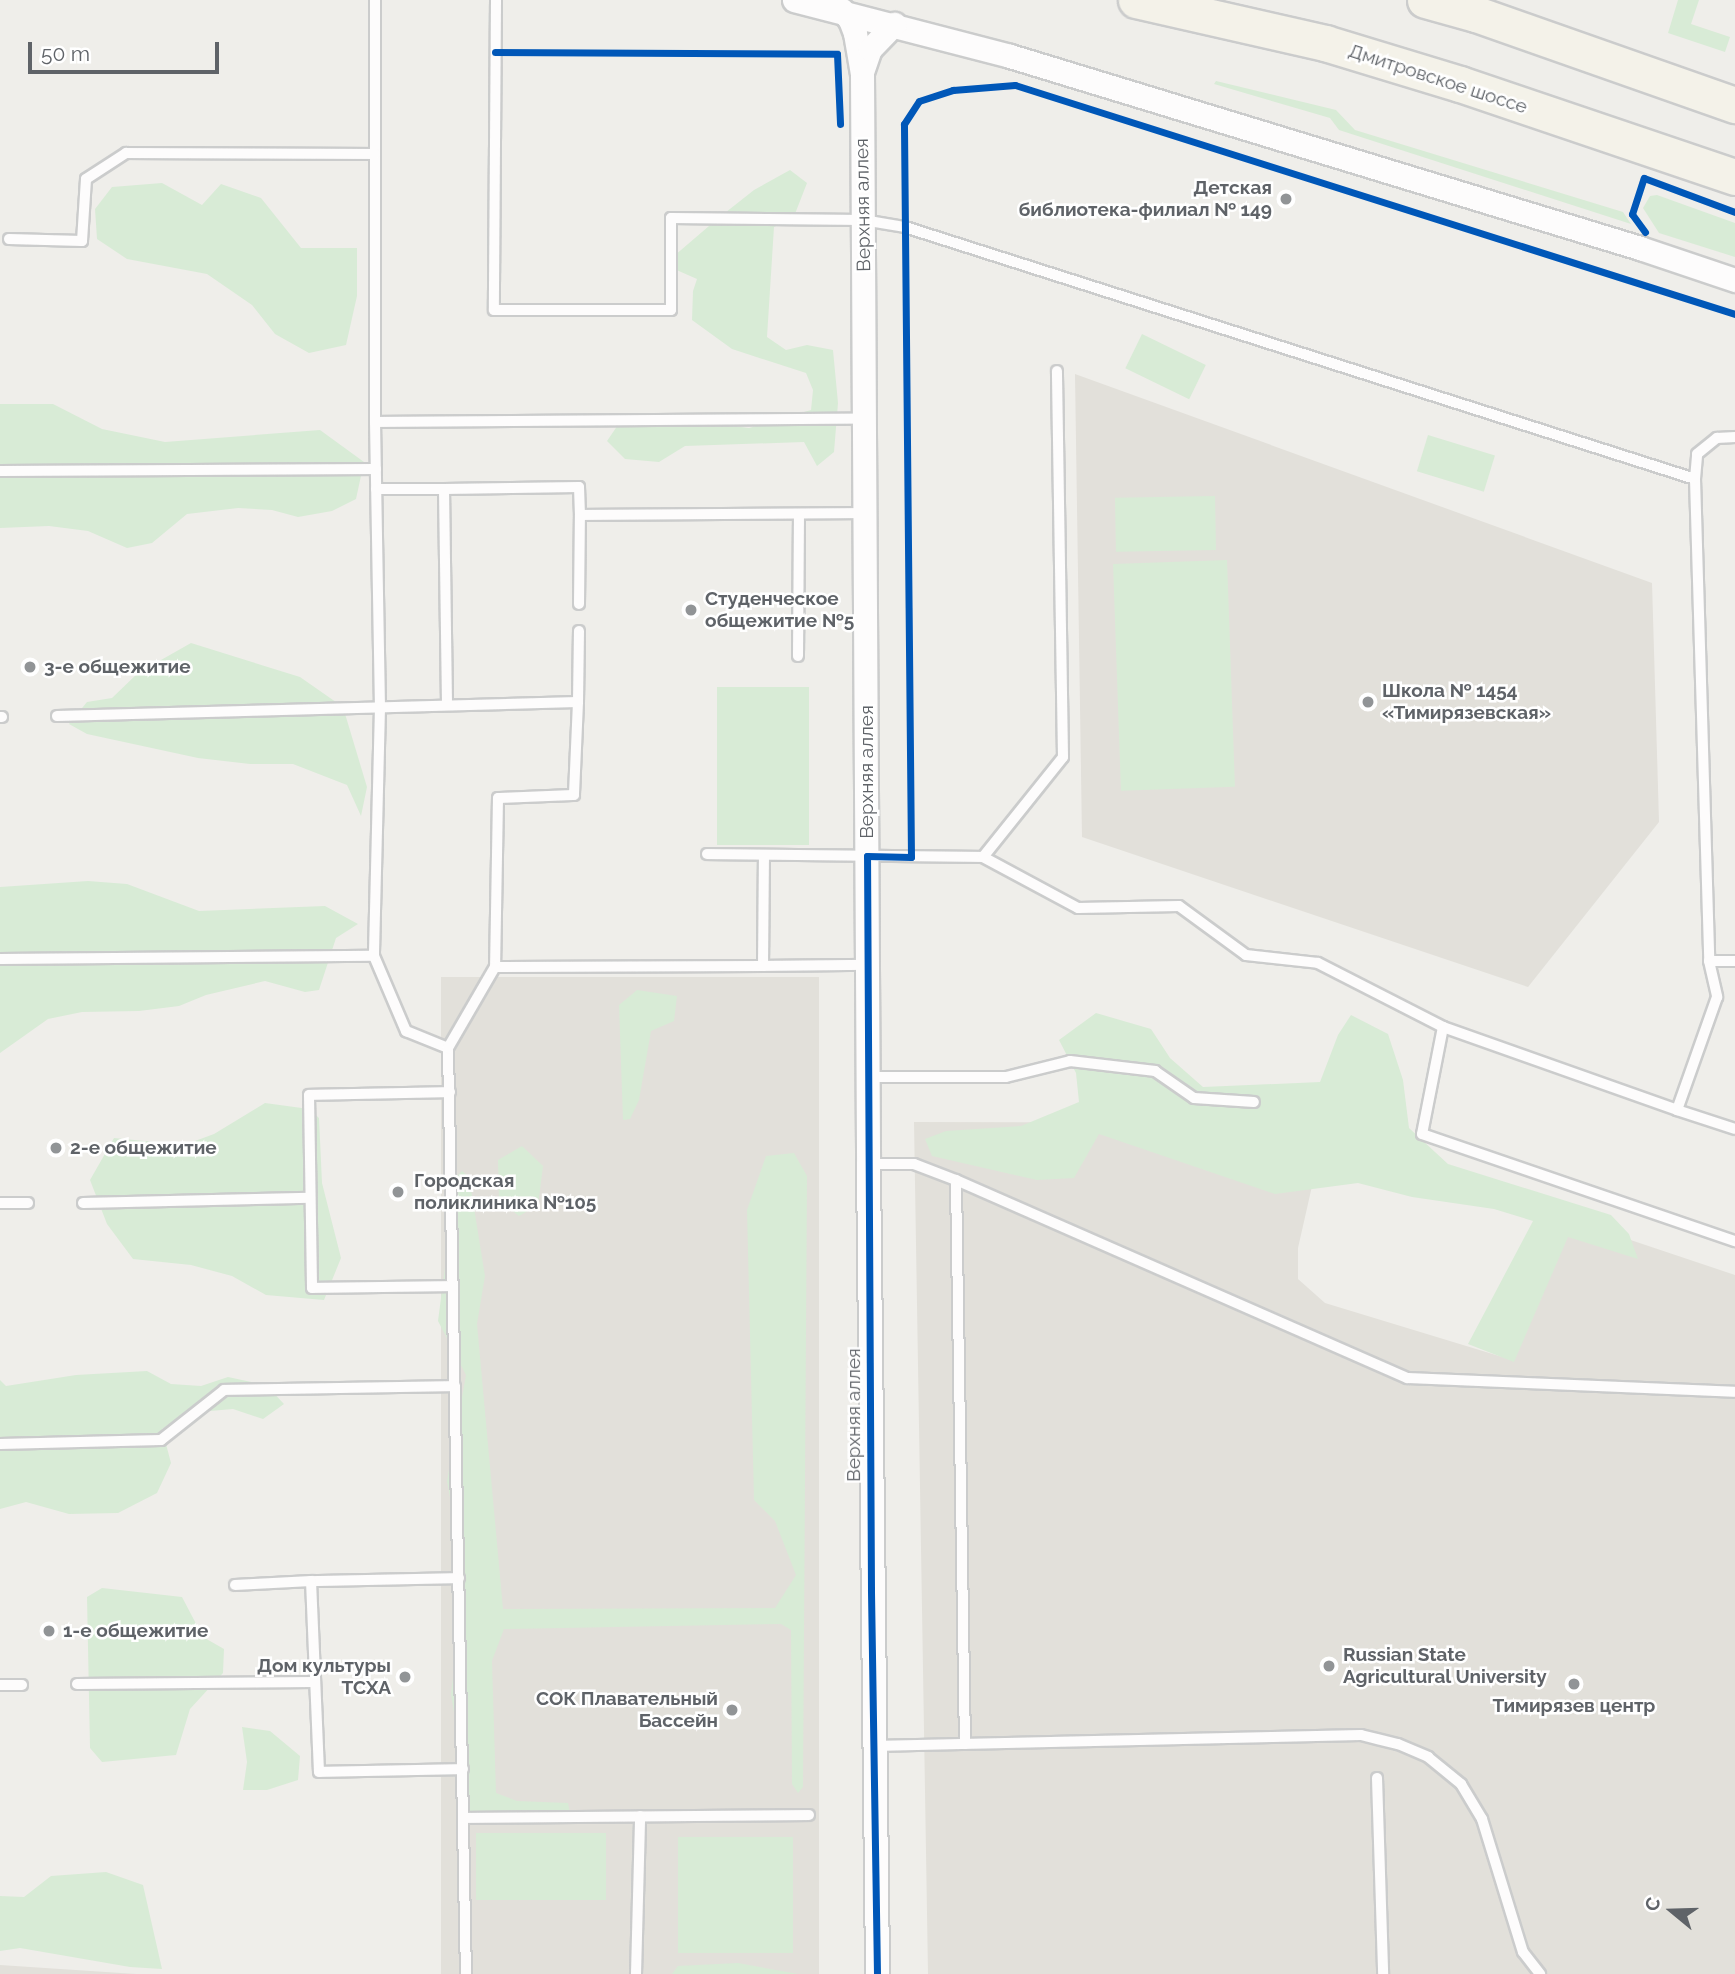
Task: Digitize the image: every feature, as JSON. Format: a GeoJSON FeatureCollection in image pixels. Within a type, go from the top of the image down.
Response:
{"type":"FeatureCollection","features":[{"type":"Feature","properties":{"kind":"main road","name":"Дмитровское шоссе"},"geometry":{"type":"LineString","coordinates":[[1136,0],[1325,43],[1460,84],[1735,177]]}},
{"type":"Feature","properties":{"kind":"main road"},"geometry":{"type":"LineString","coordinates":[[1425,0],[1476,14],[1735,105]]}},
{"type":"Feature","properties":{"kind":"street"},"geometry":{"type":"LineString","coordinates":[[794,0],[894,24],[1228,122],[1640,247],[1735,280]]}},
{"type":"Feature","properties":{"kind":"street","name":"Верхняя аллея"},"geometry":{"type":"LineString","coordinates":[[842,10],[855,33],[862,74],[867,1077],[877,1974]]}},
{"type":"Feature","properties":{"kind":"street","name":"Верхняя аллея"},"geometry":{"type":"LineString","coordinates":[[862,74],[870,49],[894,24]]}},
{"type":"Feature","properties":{"kind":"lane"},"geometry":{"type":"LineString","coordinates":[[375,0],[375,422],[380,707],[374,956],[406,1031],[448,1048]]}},
{"type":"Feature","properties":{"kind":"lane"},"geometry":{"type":"LineString","coordinates":[[496,0],[494,310],[671,310],[671,218],[863,219],[905,227],[1695,479]]}},
{"type":"Feature","properties":{"kind":"lane"},"geometry":{"type":"LineString","coordinates":[[9,239],[82,241],[86,179],[126,153],[375,154]]}},
{"type":"Feature","properties":{"kind":"lane"},"geometry":{"type":"LineString","coordinates":[[983,857],[1063,757],[1057,371]]}},
{"type":"Feature","properties":{"kind":"lane"},"geometry":{"type":"LineString","coordinates":[[375,422],[865,419]]}},
{"type":"Feature","properties":{"kind":"lane"},"geometry":{"type":"LineString","coordinates":[[1678,1110],[1717,997],[1709,961],[1695,479],[1697,454],[1717,438],[1735,437]]}},
{"type":"Feature","properties":{"kind":"lane"},"geometry":{"type":"LineString","coordinates":[[0,471],[376,469]]}},
{"type":"Feature","properties":{"kind":"lane"},"geometry":{"type":"LineString","coordinates":[[376,489],[579,487],[579,604]]}},
{"type":"Feature","properties":{"kind":"lane"},"geometry":{"type":"LineString","coordinates":[[444,489],[447,704]]}},
{"type":"Feature","properties":{"kind":"lane"},"geometry":{"type":"LineString","coordinates":[[580,515],[866,513]]}},
{"type":"Feature","properties":{"kind":"lane"},"geometry":{"type":"LineString","coordinates":[[798,656],[799,514]]}},
{"type":"Feature","properties":{"kind":"lane"},"geometry":{"type":"LineString","coordinates":[[466,1974],[448,1048],[495,967],[498,798],[574,795],[579,631]]}},
{"type":"Feature","properties":{"kind":"lane"},"geometry":{"type":"LineString","coordinates":[[57,716],[578,702]]}},
{"type":"Feature","properties":{"kind":"lane"},"geometry":{"type":"LineString","coordinates":[[707,854],[983,857],[1078,908],[1180,906],[1246,955],[1318,963],[1443,1027],[1735,1129]]}},
{"type":"Feature","properties":{"kind":"lane"},"geometry":{"type":"LineString","coordinates":[[764,855],[764,966]]}},
{"type":"Feature","properties":{"kind":"lane"},"geometry":{"type":"LineString","coordinates":[[0,959],[374,956]]}},
{"type":"Feature","properties":{"kind":"lane"},"geometry":{"type":"LineString","coordinates":[[1709,961],[1735,961]]}},
{"type":"Feature","properties":{"kind":"lane"},"geometry":{"type":"LineString","coordinates":[[495,967],[867,965]]}},
{"type":"Feature","properties":{"kind":"lane"},"geometry":{"type":"LineString","coordinates":[[1443,1027],[1422,1134],[1735,1241]]}},
{"type":"Feature","properties":{"kind":"lane"},"geometry":{"type":"LineString","coordinates":[[867,1077],[1006,1077],[1070,1060],[1155,1071],[1194,1098],[1254,1102]]}},
{"type":"Feature","properties":{"kind":"lane"},"geometry":{"type":"LineString","coordinates":[[450,1092],[309,1095],[310,1198],[312,1288],[453,1286]]}},
{"type":"Feature","properties":{"kind":"lane"},"geometry":{"type":"LineString","coordinates":[[868,1164],[914,1164],[956,1180],[1407,1378],[1735,1392]]}},
{"type":"Feature","properties":{"kind":"lane"},"geometry":{"type":"LineString","coordinates":[[956,1180],[965,1744]]}},
{"type":"Feature","properties":{"kind":"lane"},"geometry":{"type":"LineString","coordinates":[[83,1203],[310,1198]]}},
{"type":"Feature","properties":{"kind":"lane"},"geometry":{"type":"LineString","coordinates":[[0,1203],[28,1203]]}},
{"type":"Feature","properties":{"kind":"lane"},"geometry":{"type":"LineString","coordinates":[[0,1444],[161,1440],[224,1391],[455,1386]]}},
{"type":"Feature","properties":{"kind":"lane"},"geometry":{"type":"LineString","coordinates":[[234,1585],[459,1578]]}},
{"type":"Feature","properties":{"kind":"lane"},"geometry":{"type":"LineString","coordinates":[[311,1581],[320,1772],[463,1769]]}},
{"type":"Feature","properties":{"kind":"lane"},"geometry":{"type":"LineString","coordinates":[[77,1684],[314,1682]]}},
{"type":"Feature","properties":{"kind":"lane"},"geometry":{"type":"LineString","coordinates":[[0,1685],[22,1685]]}},
{"type":"Feature","properties":{"kind":"lane"},"geometry":{"type":"LineString","coordinates":[[873,1746],[1361,1735],[1398,1744],[1429,1757],[1461,1784],[1482,1819],[1523,1952],[1540,1974]]}},
{"type":"Feature","properties":{"kind":"lane"},"geometry":{"type":"LineString","coordinates":[[1377,1778],[1383,1974]]}},
{"type":"Feature","properties":{"kind":"lane"},"geometry":{"type":"LineString","coordinates":[[463,1818],[809,1815]]}},
{"type":"Feature","properties":{"kind":"lane"},"geometry":{"type":"LineString","coordinates":[[636,1974],[640,1816]]}},
{"type":"Feature","properties":{"kind":"shaded area","name":"Школа № 1454 «Тимирязевская»"},"geometry":{"type":"Polygon","coordinates":[[[1075,374],[1652,583],[1659,822],[1528,987],[1082,837],[1075,374]]]}},
{"type":"Feature","properties":{"kind":"shaded area"},"geometry":{"type":"Polygon","coordinates":[[[441,977],[819,977],[819,1974],[441,1974],[441,977]]]}},
{"type":"Feature","properties":{"kind":"shaded area","name":"Russian State Agricultural University"},"geometry":{"type":"Polygon","coordinates":[[[914,1122],[1290,1123],[1317,1164],[1298,1248],[1298,1279],[1325,1303],[1509,1359],[1559,1216],[1735,1275],[1735,1974],[928,1974],[914,1122]]]}},
{"type":"Feature","properties":{"kind":"shaded area"},"geometry":{"type":"Polygon","coordinates":[[[0,1965],[136,1974],[0,1974],[0,1965]]]}},
{"type":"Feature","properties":{"kind":"green space"},"geometry":{"type":"Polygon","coordinates":[[[1678,0],[1699,0],[1691,24],[1730,37],[1725,52],[1668,33],[1678,0]]]}},
{"type":"Feature","properties":{"kind":"green space"},"geometry":{"type":"Polygon","coordinates":[[[1216,81],[1336,110],[1355,130],[1623,212],[1631,224],[1339,130],[1330,118],[1214,84],[1216,81]]]}},
{"type":"Feature","properties":{"kind":"green space"},"geometry":{"type":"Polygon","coordinates":[[[790,170],[807,183],[793,219],[774,227],[767,337],[786,350],[807,345],[833,350],[838,403],[834,452],[817,466],[804,442],[685,446],[659,462],[625,459],[607,441],[622,419],[671,418],[749,428],[811,410],[813,390],[806,373],[732,349],[692,320],[693,291],[697,279],[672,268],[674,256],[716,220],[754,190],[790,170]]]}},
{"type":"Feature","properties":{"kind":"green space"},"geometry":{"type":"Polygon","coordinates":[[[162,183],[202,205],[221,184],[261,198],[301,248],[357,248],[357,296],[346,345],[309,353],[275,334],[252,305],[207,274],[127,259],[97,239],[95,209],[112,187],[162,183]]]}},
{"type":"Feature","properties":{"kind":"green space"},"geometry":{"type":"Polygon","coordinates":[[[1657,195],[1735,223],[1735,257],[1659,233],[1643,208],[1650,196],[1657,195]]]}},
{"type":"Feature","properties":{"kind":"green space"},"geometry":{"type":"Polygon","coordinates":[[[1142,334],[1206,365],[1189,399],[1125,368],[1142,334]]]}},
{"type":"Feature","properties":{"kind":"green space"},"geometry":{"type":"Polygon","coordinates":[[[0,404],[53,404],[102,429],[165,442],[320,430],[364,462],[356,499],[332,511],[298,517],[272,510],[238,508],[187,514],[152,543],[127,548],[88,531],[49,526],[0,528],[0,404]]]}},
{"type":"Feature","properties":{"kind":"green space"},"geometry":{"type":"Polygon","coordinates":[[[1428,435],[1495,455],[1484,492],[1417,471],[1428,435]]]}},
{"type":"Feature","properties":{"kind":"green space"},"geometry":{"type":"Polygon","coordinates":[[[1215,496],[1216,550],[1116,552],[1115,498],[1215,496]]]}},
{"type":"Feature","properties":{"kind":"green space"},"geometry":{"type":"Polygon","coordinates":[[[1227,560],[1235,787],[1121,791],[1113,564],[1227,560]]]}},
{"type":"Feature","properties":{"kind":"green space"},"geometry":{"type":"Polygon","coordinates":[[[191,643],[300,677],[343,707],[367,787],[361,816],[347,785],[293,764],[250,764],[198,758],[87,734],[69,724],[87,702],[112,698],[138,673],[191,643]]]}},
{"type":"Feature","properties":{"kind":"green space"},"geometry":{"type":"Polygon","coordinates":[[[717,687],[809,687],[809,845],[717,845],[717,687]]]}},
{"type":"Feature","properties":{"kind":"green space"},"geometry":{"type":"Polygon","coordinates":[[[88,881],[127,884],[199,911],[325,906],[358,924],[336,938],[319,990],[305,992],[265,981],[206,995],[179,1006],[139,1011],[82,1012],[48,1019],[0,1053],[0,887],[88,881]]]}},
{"type":"Feature","properties":{"kind":"green space"},"geometry":{"type":"Polygon","coordinates":[[[637,990],[677,996],[674,1021],[651,1031],[639,1100],[630,1119],[623,1120],[619,1005],[637,990]]]}},
{"type":"Feature","properties":{"kind":"green space"},"geometry":{"type":"Polygon","coordinates":[[[1096,1013],[1151,1029],[1170,1058],[1203,1087],[1320,1082],[1338,1035],[1351,1015],[1388,1034],[1403,1080],[1409,1128],[1448,1164],[1611,1215],[1629,1234],[1638,1259],[1568,1237],[1514,1362],[1468,1344],[1533,1221],[1494,1209],[1412,1197],[1358,1183],[1275,1194],[1099,1134],[1074,1178],[1037,1180],[932,1156],[925,1139],[946,1131],[1021,1126],[1079,1102],[1076,1073],[1059,1040],[1096,1013]]]}},
{"type":"Feature","properties":{"kind":"green space"},"geometry":{"type":"Polygon","coordinates":[[[265,1103],[309,1109],[319,1118],[322,1183],[341,1258],[324,1300],[266,1295],[232,1276],[191,1265],[133,1259],[107,1224],[90,1180],[114,1138],[184,1145],[214,1134],[265,1103]]]}},
{"type":"Feature","properties":{"kind":"green space"},"geometry":{"type":"Polygon","coordinates":[[[522,1146],[543,1166],[538,1205],[519,1216],[499,1200],[498,1160],[522,1146]]]}},
{"type":"Feature","properties":{"kind":"green space"},"geometry":{"type":"Polygon","coordinates":[[[794,1153],[807,1176],[803,1787],[798,1793],[792,1784],[791,1630],[781,1624],[504,1629],[492,1661],[496,1793],[517,1801],[568,1803],[572,1823],[472,1825],[451,1694],[465,1580],[447,1481],[466,1375],[438,1321],[457,1176],[462,1171],[469,1177],[485,1276],[477,1324],[503,1609],[775,1608],[796,1575],[775,1521],[754,1500],[747,1210],[766,1156],[794,1153]]]}},
{"type":"Feature","properties":{"kind":"green space"},"geometry":{"type":"Polygon","coordinates":[[[147,1371],[171,1384],[201,1386],[228,1377],[266,1385],[284,1404],[263,1419],[233,1409],[187,1413],[162,1429],[171,1463],[157,1493],[118,1513],[69,1514],[26,1502],[0,1509],[0,1380],[6,1386],[76,1375],[147,1371]]]}},
{"type":"Feature","properties":{"kind":"green space"},"geometry":{"type":"Polygon","coordinates":[[[102,1588],[182,1597],[203,1637],[224,1649],[223,1673],[190,1709],[176,1755],[102,1762],[90,1748],[87,1597],[102,1588]]]}},
{"type":"Feature","properties":{"kind":"green space"},"geometry":{"type":"Polygon","coordinates":[[[242,1727],[270,1731],[300,1756],[298,1780],[267,1790],[243,1790],[247,1762],[242,1727]]]}},
{"type":"Feature","properties":{"kind":"green space"},"geometry":{"type":"Polygon","coordinates":[[[476,1833],[606,1833],[606,1900],[476,1900],[476,1833]]]}},
{"type":"Feature","properties":{"kind":"green space"},"geometry":{"type":"Polygon","coordinates":[[[678,1837],[793,1837],[793,1953],[678,1953],[678,1837]]]}},
{"type":"Feature","properties":{"kind":"green space"},"geometry":{"type":"Polygon","coordinates":[[[106,1872],[143,1885],[162,1969],[130,1967],[20,1948],[0,1951],[0,1896],[24,1897],[51,1876],[106,1872]]]}},
{"type":"Feature","properties":{"kind":"green space"},"geometry":{"type":"Polygon","coordinates":[[[738,1963],[798,1974],[672,1974],[678,1966],[738,1963]]]}},
{"type":"Feature","properties":{"kind":"cycle path"},"geometry":{"type":"LineString","coordinates":[[495,52],[837,54],[840,124]]}},
{"type":"Feature","properties":{"kind":"cycle path"},"geometry":{"type":"LineString","coordinates":[[877,1974],[871,1589],[867,856],[911,857],[904,124],[919,101],[953,90],[1015,85],[1735,314]]}},
{"type":"Feature","properties":{"kind":"cycle path"},"geometry":{"type":"LineString","coordinates":[[1645,232],[1632,214],[1644,178],[1735,212]]}},
{"type":"Feature","properties":{"kind":"place","name":"Детская библиотека-филиал № 149"},"geometry":{"type":"Point","coordinates":[1286,199]}},
{"type":"Feature","properties":{"kind":"place","name":"Студенческое общежитие №5"},"geometry":{"type":"Point","coordinates":[691,610]}},
{"type":"Feature","properties":{"kind":"place","name":"3-е общежитие"},"geometry":{"type":"Point","coordinates":[30,667]}},
{"type":"Feature","properties":{"kind":"place","name":"Школа № 1454 «Тимирязевская»"},"geometry":{"type":"Point","coordinates":[1368,702]}},
{"type":"Feature","properties":{"kind":"place","name":"2-е общежитие"},"geometry":{"type":"Point","coordinates":[56,1148]}},
{"type":"Feature","properties":{"kind":"place","name":"Городская поликлиника №105"},"geometry":{"type":"Point","coordinates":[398,1192]}},
{"type":"Feature","properties":{"kind":"place","name":"1-е общежитие"},"geometry":{"type":"Point","coordinates":[49,1631]}},
{"type":"Feature","properties":{"kind":"place","name":"Russian State Agricultural University"},"geometry":{"type":"Point","coordinates":[1329,1666]}},
{"type":"Feature","properties":{"kind":"place","name":"Дом культуры ТСХА"},"geometry":{"type":"Point","coordinates":[405,1677]}},
{"type":"Feature","properties":{"kind":"place","name":"Тимирязев центр"},"geometry":{"type":"Point","coordinates":[1574,1684]}},
{"type":"Feature","properties":{"kind":"place","name":"СОК Плавательный Бассейн"},"geometry":{"type":"Point","coordinates":[732,1710]}}]}
